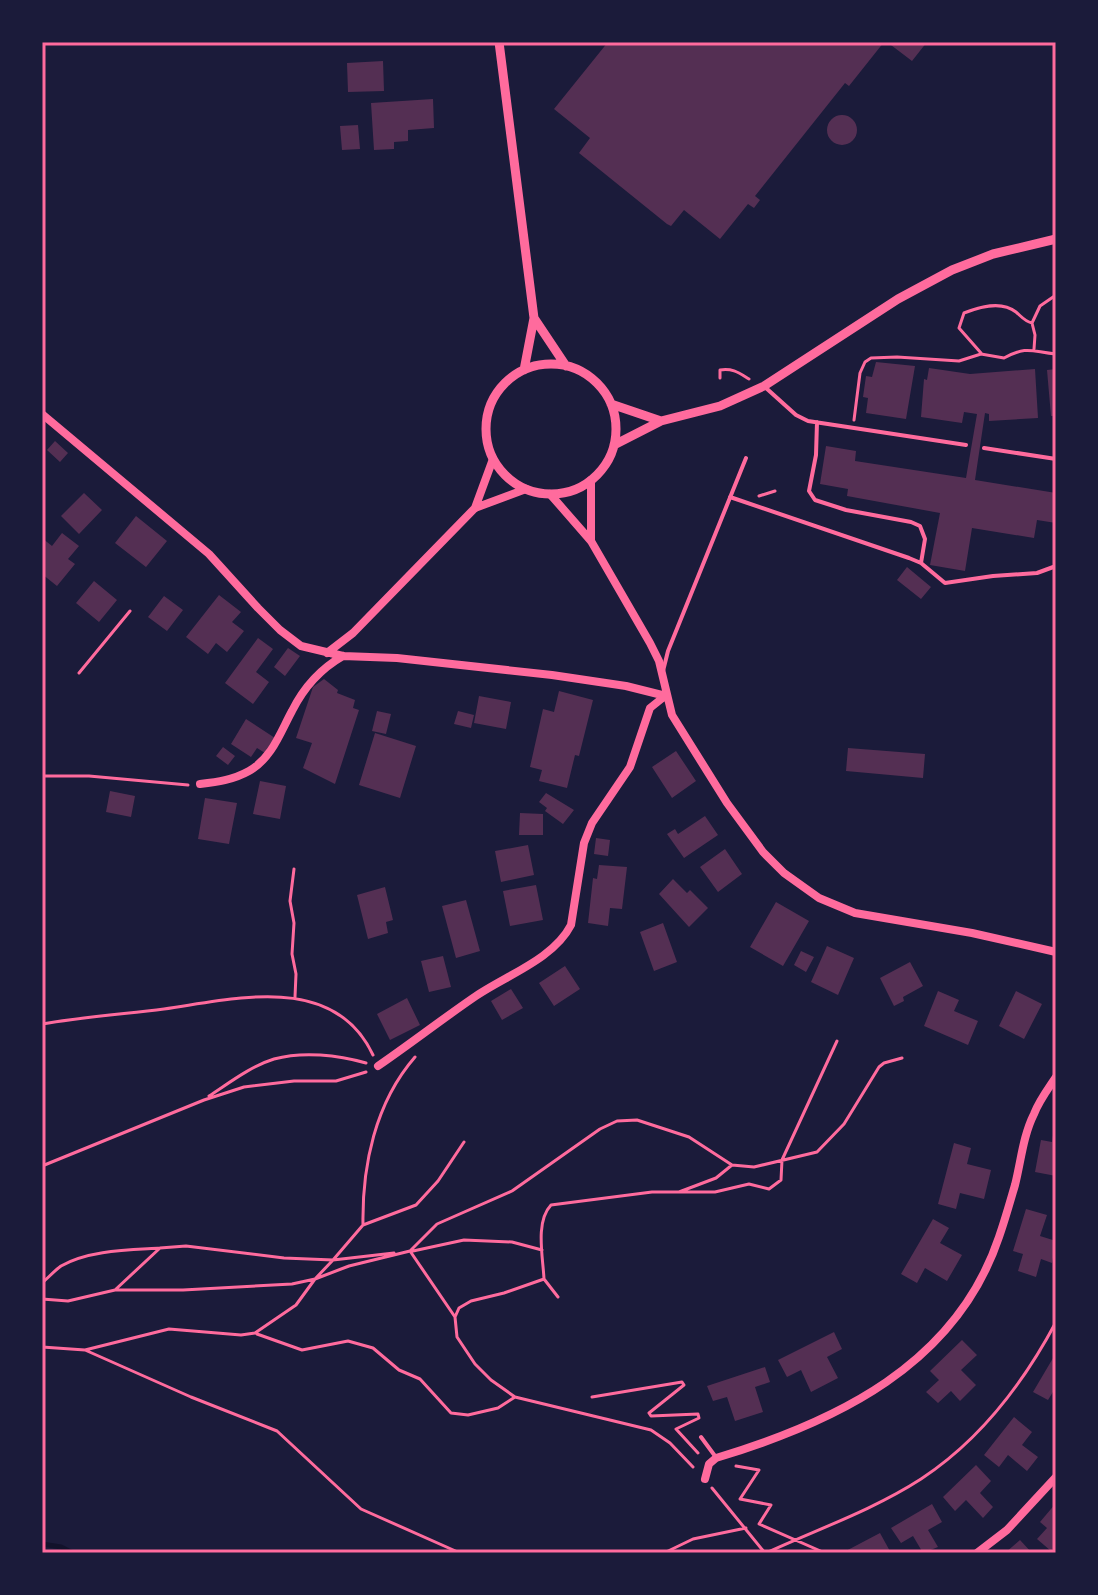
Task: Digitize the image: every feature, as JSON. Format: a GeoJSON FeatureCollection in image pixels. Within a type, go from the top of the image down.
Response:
{"type":"FeatureCollection","features":[{"type":"Feature","properties":{"kind":"street"},"geometry":{"type":"LineString","coordinates":[[499,42],[534,318],[524,370]]}},
{"type":"Feature","properties":{"kind":"street"},"geometry":{"type":"LineString","coordinates":[[614,445],[661,421],[720,406],[764,386],[927,282],[993,254],[1056,239]]}},
{"type":"Feature","properties":{"kind":"street"},"geometry":{"type":"LineString","coordinates":[[534,318],[566,366]]}},
{"type":"Feature","properties":{"kind":"street"},"geometry":{"type":"LineString","coordinates":[[545,364],[566,366],[596,382],[611,404],[615,420],[614,445],[603,468],[576,489],[550,494],[526,489],[507,477],[493,459],[486,434],[489,408],[503,385],[524,370],[545,364]]}},
{"type":"Feature","properties":{"kind":"street"},"geometry":{"type":"LineString","coordinates":[[611,404],[661,421]]}},
{"type":"Feature","properties":{"kind":"street"},"geometry":{"type":"LineString","coordinates":[[42,414],[209,554],[280,630],[301,646],[343,656],[397,658],[552,675],[626,686],[666,696]]}},
{"type":"Feature","properties":{"kind":"street"},"geometry":{"type":"LineString","coordinates":[[327,653],[353,633],[475,508],[493,459]]}},
{"type":"Feature","properties":{"kind":"street"},"geometry":{"type":"LineString","coordinates":[[591,480],[591,541]]}},
{"type":"Feature","properties":{"kind":"street"},"geometry":{"type":"LineString","coordinates":[[475,508],[526,489]]}},
{"type":"Feature","properties":{"kind":"street"},"geometry":{"type":"LineString","coordinates":[[550,494],[591,541],[650,643],[659,661],[672,715],[727,803],[763,852],[802,888],[855,913],[972,933],[1056,952]]}},
{"type":"Feature","properties":{"kind":"street"},"geometry":{"type":"LineString","coordinates":[[200,784],[230,780],[265,759],[307,687],[327,665],[343,656]]}},
{"type":"Feature","properties":{"kind":"street"},"geometry":{"type":"LineString","coordinates":[[378,1066],[474,997],[532,962],[567,933],[588,833],[630,767],[650,708],[666,696]]}},
{"type":"Feature","properties":{"kind":"street"},"geometry":{"type":"LineString","coordinates":[[705,1479],[713,1461],[789,1434],[852,1406],[890,1381],[936,1341],[988,1267],[1006,1216],[1033,1114],[1056,1077]]}},
{"type":"Feature","properties":{"kind":"street"},"geometry":{"type":"LineString","coordinates":[[977,1553],[1007,1530],[1056,1477]]}},
{"type":"Feature","properties":{"kind":"lane"},"geometry":{"type":"LineString","coordinates":[[764,386],[796,415],[817,422],[966,445]]}},
{"type":"Feature","properties":{"kind":"lane"},"geometry":{"type":"LineString","coordinates":[[817,422],[816,455],[809,491],[815,500],[920,526],[925,539],[921,563]]}},
{"type":"Feature","properties":{"kind":"lane"},"geometry":{"type":"LineString","coordinates":[[984,448],[1056,459]]}},
{"type":"Feature","properties":{"kind":"lane"},"geometry":{"type":"LineString","coordinates":[[662,677],[668,651],[746,458]]}},
{"type":"Feature","properties":{"kind":"lane"},"geometry":{"type":"LineString","coordinates":[[730,497],[921,563],[945,583],[1037,573],[1056,566]]}},
{"type":"Feature","properties":{"kind":"lane"},"geometry":{"type":"LineString","coordinates":[[701,1437],[713,1461]]}},
{"type":"Feature","properties":{"kind":"path"},"geometry":{"type":"LineString","coordinates":[[1034,349],[1032,323],[1040,306],[1056,295]]}},
{"type":"Feature","properties":{"kind":"path"},"geometry":{"type":"LineString","coordinates":[[981,354],[959,328],[964,313],[996,305],[1012,309],[1027,323],[1032,323]]}},
{"type":"Feature","properties":{"kind":"path"},"geometry":{"type":"LineString","coordinates":[[853,427],[860,373],[865,362],[871,358],[959,361],[981,354],[1004,358],[1019,350],[1034,349],[1056,354]]}},
{"type":"Feature","properties":{"kind":"path"},"geometry":{"type":"LineString","coordinates":[[720,378],[720,370],[733,370],[764,386]]}},
{"type":"Feature","properties":{"kind":"path"},"geometry":{"type":"LineString","coordinates":[[79,673],[130,611]]}},
{"type":"Feature","properties":{"kind":"path"},"geometry":{"type":"LineString","coordinates":[[42,776],[200,784]]}},
{"type":"Feature","properties":{"kind":"path"},"geometry":{"type":"LineString","coordinates":[[294,869],[290,901],[294,923],[292,954],[296,974],[295,998]]}},
{"type":"Feature","properties":{"kind":"path"},"geometry":{"type":"LineString","coordinates":[[42,1024],[223,999],[265,996],[295,998],[343,1016],[362,1036],[378,1066]]}},
{"type":"Feature","properties":{"kind":"path"},"geometry":{"type":"LineString","coordinates":[[558,1297],[544,1279],[542,1222],[545,1211],[551,1205],[652,1192],[715,1192],[749,1184],[769,1189],[781,1180],[782,1160],[837,1041]]}},
{"type":"Feature","properties":{"kind":"path"},"geometry":{"type":"LineString","coordinates":[[363,1225],[363,1189],[374,1139],[392,1089],[416,1056]]}},
{"type":"Feature","properties":{"kind":"path"},"geometry":{"type":"LineString","coordinates":[[204,1100],[273,1059],[344,1057],[378,1066]]}},
{"type":"Feature","properties":{"kind":"path"},"geometry":{"type":"LineString","coordinates":[[42,1283],[61,1266],[124,1250],[186,1246],[284,1258],[333,1260],[410,1251],[437,1224],[519,1187],[600,1129],[617,1121],[637,1120],[689,1137],[732,1165],[754,1167],[817,1152],[844,1124],[879,1067],[902,1058]]}},
{"type":"Feature","properties":{"kind":"path"},"geometry":{"type":"LineString","coordinates":[[42,1166],[204,1100],[244,1087],[294,1081],[336,1081],[378,1066]]}},
{"type":"Feature","properties":{"kind":"path"},"geometry":{"type":"LineString","coordinates":[[42,1347],[85,1350],[169,1329],[241,1335],[255,1333],[296,1305],[363,1225],[416,1205],[438,1181],[464,1142]]}},
{"type":"Feature","properties":{"kind":"path"},"geometry":{"type":"LineString","coordinates":[[674,1194],[716,1178],[732,1165]]}},
{"type":"Feature","properties":{"kind":"path"},"geometry":{"type":"LineString","coordinates":[[42,1299],[68,1301],[115,1290],[292,1284],[349,1266],[464,1240],[512,1242],[542,1250]]}},
{"type":"Feature","properties":{"kind":"path"},"geometry":{"type":"LineString","coordinates":[[115,1290],[160,1248]]}},
{"type":"Feature","properties":{"kind":"path"},"geometry":{"type":"LineString","coordinates":[[410,1251],[455,1317],[462,1348],[491,1380],[515,1397],[651,1430],[670,1443],[705,1479],[765,1553],[889,1497],[922,1478],[984,1425],[1044,1346],[1056,1322]]}},
{"type":"Feature","properties":{"kind":"path"},"geometry":{"type":"LineString","coordinates":[[455,1317],[464,1304],[544,1279]]}},
{"type":"Feature","properties":{"kind":"path"},"geometry":{"type":"LineString","coordinates":[[255,1333],[302,1350],[348,1341],[373,1348],[399,1370],[420,1379],[451,1413],[468,1415],[498,1408],[515,1397]]}},
{"type":"Feature","properties":{"kind":"path"},"geometry":{"type":"LineString","coordinates":[[85,1350],[277,1431],[361,1509],[460,1553]]}},
{"type":"Feature","properties":{"kind":"path"},"geometry":{"type":"LineString","coordinates":[[592,1397],[682,1382],[684,1385],[649,1413],[651,1416],[698,1414],[699,1418],[676,1429]]}},
{"type":"Feature","properties":{"kind":"path"},"geometry":{"type":"LineString","coordinates":[[676,1415],[676,1429],[713,1461],[725,1468],[729,1464],[759,1470],[740,1499],[771,1505],[759,1524],[825,1553]]}},
{"type":"Feature","properties":{"kind":"path"},"geometry":{"type":"LineString","coordinates":[[664,1553],[693,1539],[746,1528]]}},
{"type":"Feature","properties":{"kind":"building"},"geometry":{"type":"Polygon","coordinates":[[[608,42],[884,42],[849,86],[845,83],[755,196],[760,200],[754,208],[748,204],[720,239],[684,210],[671,226],[667,224],[579,153],[590,138],[554,109],[608,42]]]}},
{"type":"Feature","properties":{"kind":"building"},"geometry":{"type":"Polygon","coordinates":[[[887,42],[927,42],[912,61],[887,42]]]}},
{"type":"Feature","properties":{"kind":"building"},"geometry":{"type":"Polygon","coordinates":[[[383,61],[384,91],[348,92],[347,63],[383,61]]]}},
{"type":"Feature","properties":{"kind":"building"},"geometry":{"type":"Polygon","coordinates":[[[433,99],[434,128],[408,130],[408,141],[394,142],[394,149],[374,150],[371,103],[433,99]]]}},
{"type":"Feature","properties":{"kind":"building"},"geometry":{"type":"Polygon","coordinates":[[[842,115],[853,119],[857,130],[853,141],[842,145],[831,141],[827,130],[831,119],[842,115]]]}},
{"type":"Feature","properties":{"kind":"building"},"geometry":{"type":"Polygon","coordinates":[[[358,125],[360,149],[342,150],[340,126],[358,125]]]}},
{"type":"Feature","properties":{"kind":"building"},"geometry":{"type":"Polygon","coordinates":[[[876,362],[915,366],[906,419],[866,413],[868,398],[863,397],[866,376],[872,377],[876,362]]]}},
{"type":"Feature","properties":{"kind":"building"},"geometry":{"type":"Polygon","coordinates":[[[929,368],[970,374],[1035,369],[1038,418],[989,421],[989,414],[985,413],[975,480],[1056,493],[1056,523],[1037,520],[1034,538],[972,528],[965,571],[930,565],[940,513],[847,496],[848,489],[820,484],[826,446],[856,451],[855,461],[966,478],[977,414],[964,412],[962,423],[921,417],[924,379],[927,380],[929,368]]]}},
{"type":"Feature","properties":{"kind":"building"},"geometry":{"type":"Polygon","coordinates":[[[1056,369],[1056,416],[1051,416],[1047,370],[1056,369]]]}},
{"type":"Feature","properties":{"kind":"building"},"geometry":{"type":"Polygon","coordinates":[[[55,441],[68,453],[60,462],[47,450],[55,441]]]}},
{"type":"Feature","properties":{"kind":"building"},"geometry":{"type":"Polygon","coordinates":[[[84,493],[102,510],[79,534],[61,516],[84,493]]]}},
{"type":"Feature","properties":{"kind":"building"},"geometry":{"type":"Polygon","coordinates":[[[136,516],[167,541],[146,567],[115,543],[136,516]]]}},
{"type":"Feature","properties":{"kind":"building"},"geometry":{"type":"Polygon","coordinates":[[[62,533],[79,546],[68,559],[75,564],[57,586],[42,574],[42,538],[52,546],[62,533]]]}},
{"type":"Feature","properties":{"kind":"building"},"geometry":{"type":"Polygon","coordinates":[[[907,567],[931,587],[921,599],[897,580],[907,567]]]}},
{"type":"Feature","properties":{"kind":"building"},"geometry":{"type":"Polygon","coordinates":[[[94,581],[117,600],[99,622],[76,603],[94,581]]]}},
{"type":"Feature","properties":{"kind":"building"},"geometry":{"type":"Polygon","coordinates":[[[219,595],[241,612],[232,622],[244,631],[227,652],[216,643],[208,654],[186,637],[219,595]]]}},
{"type":"Feature","properties":{"kind":"building"},"geometry":{"type":"Polygon","coordinates":[[[164,596],[183,610],[167,631],[148,617],[164,596]]]}},
{"type":"Feature","properties":{"kind":"building"},"geometry":{"type":"Polygon","coordinates":[[[258,638],[273,649],[256,672],[269,682],[253,704],[225,683],[258,638]]]}},
{"type":"Feature","properties":{"kind":"building"},"geometry":{"type":"Polygon","coordinates":[[[288,648],[300,656],[285,676],[274,667],[288,648]]]}},
{"type":"Feature","properties":{"kind":"building"},"geometry":{"type":"Polygon","coordinates":[[[324,679],[338,690],[337,693],[355,700],[353,708],[359,710],[335,784],[303,768],[312,743],[296,738],[313,687],[324,679]]]}},
{"type":"Feature","properties":{"kind":"building"},"geometry":{"type":"Polygon","coordinates":[[[559,691],[593,700],[579,756],[575,755],[567,788],[539,781],[542,770],[530,767],[543,709],[554,712],[559,691]]]}},
{"type":"Feature","properties":{"kind":"building"},"geometry":{"type":"Polygon","coordinates":[[[479,696],[511,702],[506,729],[474,723],[479,696]]]}},
{"type":"Feature","properties":{"kind":"building"},"geometry":{"type":"Polygon","coordinates":[[[377,711],[391,714],[386,734],[372,731],[377,711]]]}},
{"type":"Feature","properties":{"kind":"building"},"geometry":{"type":"Polygon","coordinates":[[[458,711],[474,715],[471,728],[454,724],[458,711]]]}},
{"type":"Feature","properties":{"kind":"building"},"geometry":{"type":"Polygon","coordinates":[[[246,719],[275,738],[265,753],[257,748],[251,757],[231,744],[246,719]]]}},
{"type":"Feature","properties":{"kind":"building"},"geometry":{"type":"Polygon","coordinates":[[[375,733],[416,746],[400,798],[359,785],[375,733]]]}},
{"type":"Feature","properties":{"kind":"building"},"geometry":{"type":"Polygon","coordinates":[[[223,747],[235,756],[228,765],[216,756],[223,747]]]}},
{"type":"Feature","properties":{"kind":"building"},"geometry":{"type":"Polygon","coordinates":[[[848,748],[925,754],[923,778],[846,771],[848,748]]]}},
{"type":"Feature","properties":{"kind":"building"},"geometry":{"type":"Polygon","coordinates":[[[676,751],[696,781],[672,798],[652,767],[676,751]]]}},
{"type":"Feature","properties":{"kind":"building"},"geometry":{"type":"Polygon","coordinates":[[[260,781],[286,786],[280,819],[253,814],[260,781]]]}},
{"type":"Feature","properties":{"kind":"building"},"geometry":{"type":"Polygon","coordinates":[[[110,791],[135,796],[131,817],[106,812],[110,791]]]}},
{"type":"Feature","properties":{"kind":"building"},"geometry":{"type":"Polygon","coordinates":[[[546,793],[574,810],[563,824],[545,811],[547,808],[539,802],[546,793]]]}},
{"type":"Feature","properties":{"kind":"building"},"geometry":{"type":"Polygon","coordinates":[[[205,798],[237,803],[229,844],[198,839],[205,798]]]}},
{"type":"Feature","properties":{"kind":"building"},"geometry":{"type":"Polygon","coordinates":[[[520,813],[543,814],[543,835],[519,835],[520,813]]]}},
{"type":"Feature","properties":{"kind":"building"},"geometry":{"type":"Polygon","coordinates":[[[705,816],[718,835],[684,858],[667,834],[675,829],[678,834],[705,816]]]}},
{"type":"Feature","properties":{"kind":"building"},"geometry":{"type":"Polygon","coordinates":[[[596,838],[610,840],[608,856],[594,854],[596,838]]]}},
{"type":"Feature","properties":{"kind":"building"},"geometry":{"type":"Polygon","coordinates":[[[528,845],[534,875],[501,882],[495,851],[528,845]]]}},
{"type":"Feature","properties":{"kind":"building"},"geometry":{"type":"Polygon","coordinates":[[[725,849],[742,874],[718,892],[700,867],[725,849]]]}},
{"type":"Feature","properties":{"kind":"building"},"geometry":{"type":"Polygon","coordinates":[[[599,865],[627,867],[622,909],[610,908],[608,926],[588,923],[593,878],[597,879],[599,865]]]}},
{"type":"Feature","properties":{"kind":"building"},"geometry":{"type":"Polygon","coordinates":[[[673,879],[708,908],[689,927],[659,894],[673,879]]]}},
{"type":"Feature","properties":{"kind":"building"},"geometry":{"type":"Polygon","coordinates":[[[536,885],[543,920],[510,926],[503,891],[536,885]]]}},
{"type":"Feature","properties":{"kind":"building"},"geometry":{"type":"Polygon","coordinates":[[[385,887],[393,920],[386,922],[388,933],[368,939],[357,895],[385,887]]]}},
{"type":"Feature","properties":{"kind":"building"},"geometry":{"type":"Polygon","coordinates":[[[466,900],[480,951],[456,958],[442,906],[466,900]]]}},
{"type":"Feature","properties":{"kind":"building"},"geometry":{"type":"Polygon","coordinates":[[[776,902],[809,921],[783,966],[750,947],[776,902]]]}},
{"type":"Feature","properties":{"kind":"building"},"geometry":{"type":"Polygon","coordinates":[[[663,923],[677,962],[654,971],[640,932],[663,923]]]}},
{"type":"Feature","properties":{"kind":"building"},"geometry":{"type":"Polygon","coordinates":[[[827,946],[854,958],[838,995],[811,982],[827,946]]]}},
{"type":"Feature","properties":{"kind":"building"},"geometry":{"type":"Polygon","coordinates":[[[801,951],[814,957],[806,972],[794,965],[801,951]]]}},
{"type":"Feature","properties":{"kind":"building"},"geometry":{"type":"Polygon","coordinates":[[[443,956],[451,987],[429,992],[421,961],[443,956]]]}},
{"type":"Feature","properties":{"kind":"building"},"geometry":{"type":"Polygon","coordinates":[[[910,962],[923,986],[894,1006],[880,978],[910,962]]]}},
{"type":"Feature","properties":{"kind":"building"},"geometry":{"type":"Polygon","coordinates":[[[565,966],[580,989],[554,1006],[539,983],[565,966]]]}},
{"type":"Feature","properties":{"kind":"building"},"geometry":{"type":"Polygon","coordinates":[[[511,989],[523,1008],[502,1020],[491,1001],[511,989]]]}},
{"type":"Feature","properties":{"kind":"building"},"geometry":{"type":"Polygon","coordinates":[[[938,991],[959,1000],[954,1011],[978,1021],[968,1045],[924,1026],[938,991]]]}},
{"type":"Feature","properties":{"kind":"building"},"geometry":{"type":"Polygon","coordinates":[[[1016,991],[1042,1004],[1024,1039],[999,1026],[1016,991]]]}},
{"type":"Feature","properties":{"kind":"building"},"geometry":{"type":"Polygon","coordinates":[[[407,998],[420,1025],[390,1040],[377,1014],[407,998]]]}},
{"type":"Feature","properties":{"kind":"building"},"geometry":{"type":"Polygon","coordinates":[[[1054,1128],[1056,1176],[1035,1172],[1041,1140],[1052,1142],[1054,1128]]]}},
{"type":"Feature","properties":{"kind":"building"},"geometry":{"type":"Polygon","coordinates":[[[954,1143],[971,1148],[967,1164],[991,1170],[984,1199],[960,1193],[956,1209],[938,1204],[954,1143]]]}},
{"type":"Feature","properties":{"kind":"building"},"geometry":{"type":"Polygon","coordinates":[[[1026,1209],[1047,1215],[1040,1236],[1056,1241],[1052,1263],[1041,1259],[1036,1277],[1018,1271],[1023,1254],[1013,1251],[1026,1209]]]}},
{"type":"Feature","properties":{"kind":"building"},"geometry":{"type":"Polygon","coordinates":[[[933,1219],[949,1228],[940,1243],[962,1255],[947,1281],[925,1268],[917,1283],[901,1274],[933,1219]]]}},
{"type":"Feature","properties":{"kind":"building"},"geometry":{"type":"Polygon","coordinates":[[[834,1332],[842,1349],[827,1357],[838,1378],[811,1392],[801,1370],[787,1377],[778,1360],[834,1332]]]}},
{"type":"Feature","properties":{"kind":"building"},"geometry":{"type":"Polygon","coordinates":[[[962,1340],[977,1355],[961,1370],[976,1385],[960,1401],[951,1391],[938,1403],[926,1392],[939,1380],[930,1371],[962,1340]]]}},
{"type":"Feature","properties":{"kind":"building"},"geometry":{"type":"Polygon","coordinates":[[[1056,1353],[1056,1387],[1048,1400],[1033,1392],[1056,1353]]]}},
{"type":"Feature","properties":{"kind":"building"},"geometry":{"type":"Polygon","coordinates":[[[765,1367],[770,1382],[755,1387],[763,1412],[735,1421],[727,1397],[713,1401],[707,1386],[765,1367]]]}},
{"type":"Feature","properties":{"kind":"building"},"geometry":{"type":"Polygon","coordinates":[[[1014,1417],[1032,1432],[1022,1445],[1038,1457],[1027,1471],[1008,1455],[999,1467],[984,1455],[1014,1417]]]}},
{"type":"Feature","properties":{"kind":"building"},"geometry":{"type":"Polygon","coordinates":[[[976,1465],[991,1481],[980,1493],[993,1507],[983,1518],[966,1500],[955,1511],[943,1497],[976,1465]]]}},
{"type":"Feature","properties":{"kind":"building"},"geometry":{"type":"Polygon","coordinates":[[[1056,1503],[1056,1545],[1051,1551],[1037,1539],[1047,1528],[1040,1522],[1056,1503]]]}},
{"type":"Feature","properties":{"kind":"building"},"geometry":{"type":"Polygon","coordinates":[[[932,1504],[942,1522],[928,1530],[938,1547],[923,1553],[913,1536],[901,1543],[891,1528],[932,1504]]]}},
{"type":"Feature","properties":{"kind":"building"},"geometry":{"type":"Polygon","coordinates":[[[880,1533],[891,1553],[842,1553],[880,1533]]]}},
{"type":"Feature","properties":{"kind":"building"},"geometry":{"type":"Polygon","coordinates":[[[1020,1540],[1032,1553],[1005,1553],[1020,1540]]]}},
{"type":"Feature","properties":{"kind":"waterway"},"geometry":{"type":"LineString","coordinates":[[42,1544],[61,1547],[73,1553]]}}]}
